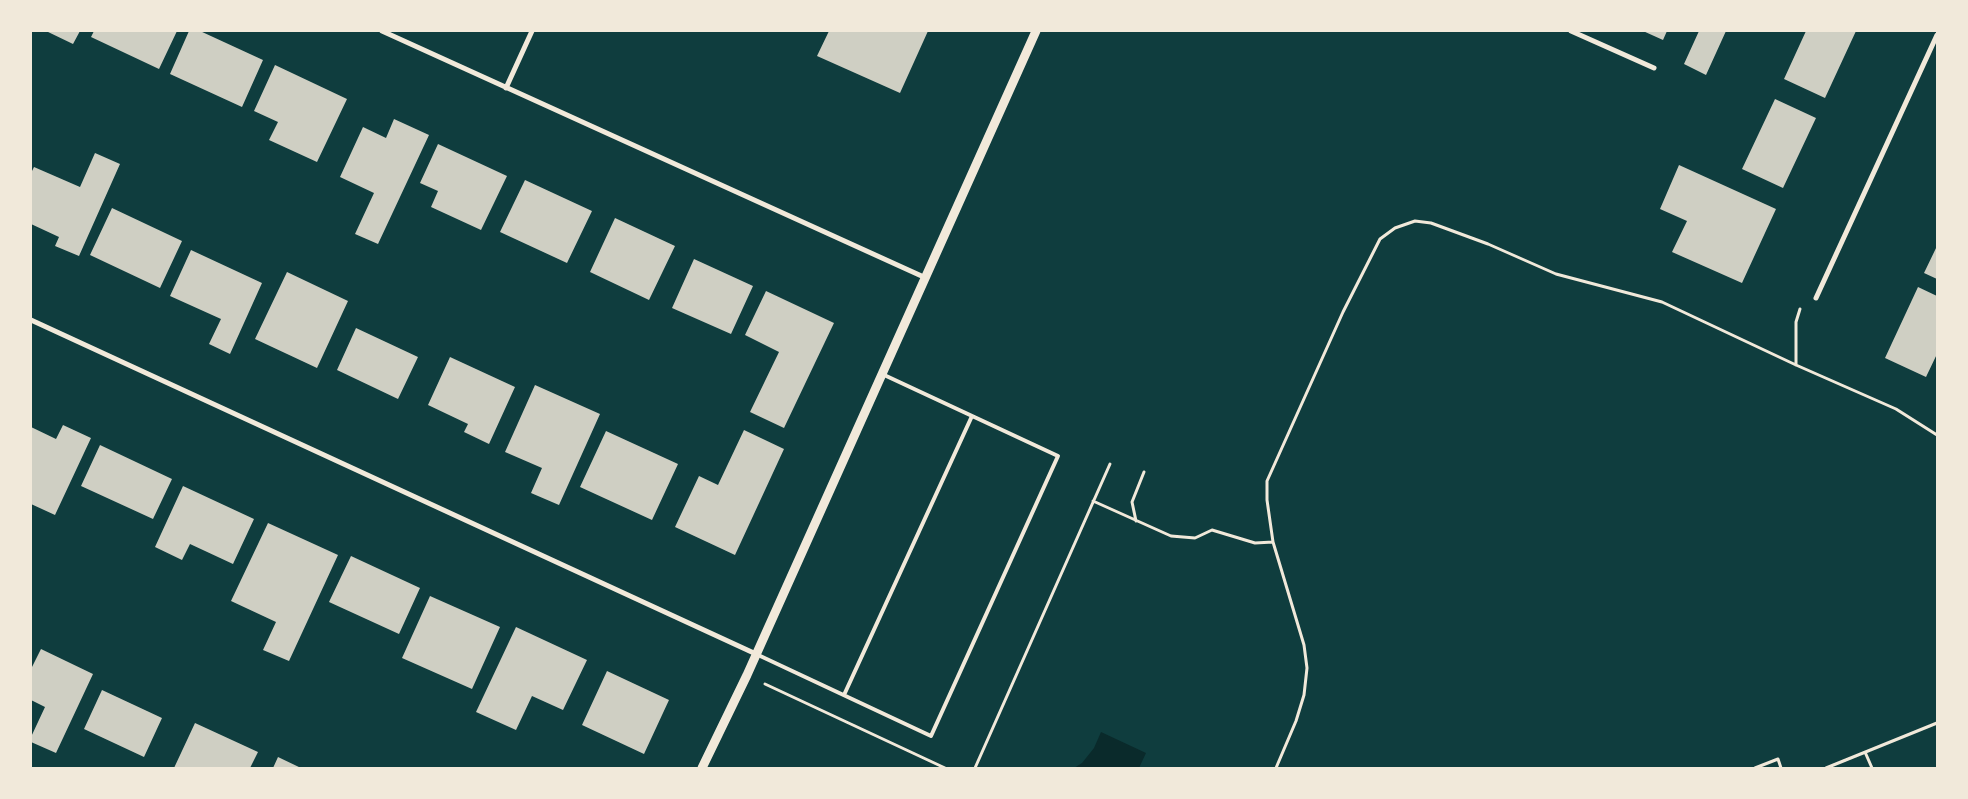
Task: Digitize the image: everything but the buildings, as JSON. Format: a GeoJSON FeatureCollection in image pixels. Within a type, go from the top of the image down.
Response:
{"type":"FeatureCollection","features":[{"type":"Feature","properties":{"kind":"street"},"geometry":{"type":"LineString","coordinates":[[382,31],[926,278]]}},
{"type":"Feature","properties":{"kind":"street"},"geometry":{"type":"LineString","coordinates":[[506,88],[532,31]]}},
{"type":"Feature","properties":{"kind":"street"},"geometry":{"type":"LineString","coordinates":[[702,768],[756,654],[1036,31]]}},
{"type":"Feature","properties":{"kind":"street"},"geometry":{"type":"LineString","coordinates":[[1572,31],[1654,68]]}},
{"type":"Feature","properties":{"kind":"street"},"geometry":{"type":"LineString","coordinates":[[1816,298],[1937,35]]}},
{"type":"Feature","properties":{"kind":"street"},"geometry":{"type":"LineString","coordinates":[[31,320],[756,654]]}},
{"type":"Feature","properties":{"kind":"lane"},"geometry":{"type":"LineString","coordinates":[[756,654],[931,736],[1058,456],[882,374]]}},
{"type":"Feature","properties":{"kind":"lane"},"geometry":{"type":"LineString","coordinates":[[844,696],[972,416]]}},
{"type":"Feature","properties":{"kind":"path"},"geometry":{"type":"LineString","coordinates":[[1276,768],[1296,721],[1304,695],[1307,668],[1304,645],[1273,542],[1267,500],[1267,481],[1343,312],[1380,239],[1395,228],[1415,221],[1431,223],[1488,244],[1556,274],[1662,302],[1796,365],[1896,409],[1937,435]]}},
{"type":"Feature","properties":{"kind":"path"},"geometry":{"type":"LineString","coordinates":[[1796,365],[1796,322],[1802,303],[1816,298]]}},
{"type":"Feature","properties":{"kind":"path"},"geometry":{"type":"LineString","coordinates":[[975,768],[1110,464]]}},
{"type":"Feature","properties":{"kind":"path"},"geometry":{"type":"LineString","coordinates":[[1136,521],[1132,502],[1144,472]]}},
{"type":"Feature","properties":{"kind":"path"},"geometry":{"type":"LineString","coordinates":[[1093,501],[1171,536],[1195,538],[1212,530],[1255,543],[1273,542]]}},
{"type":"Feature","properties":{"kind":"path"},"geometry":{"type":"LineString","coordinates":[[746,675],[945,768]]}},
{"type":"Feature","properties":{"kind":"path"},"geometry":{"type":"LineString","coordinates":[[1826,768],[1937,724]]}},
{"type":"Feature","properties":{"kind":"path"},"geometry":{"type":"LineString","coordinates":[[1865,752],[1872,768]]}},
{"type":"Feature","properties":{"kind":"path"},"geometry":{"type":"LineString","coordinates":[[1755,768],[1778,759],[1781,768]]}},
{"type":"Feature","properties":{"kind":"water"},"geometry":{"type":"Polygon","coordinates":[[[1101,732],[1146,753],[1139,768],[1074,768],[1082,763],[1094,748],[1101,732]]]}}]}
